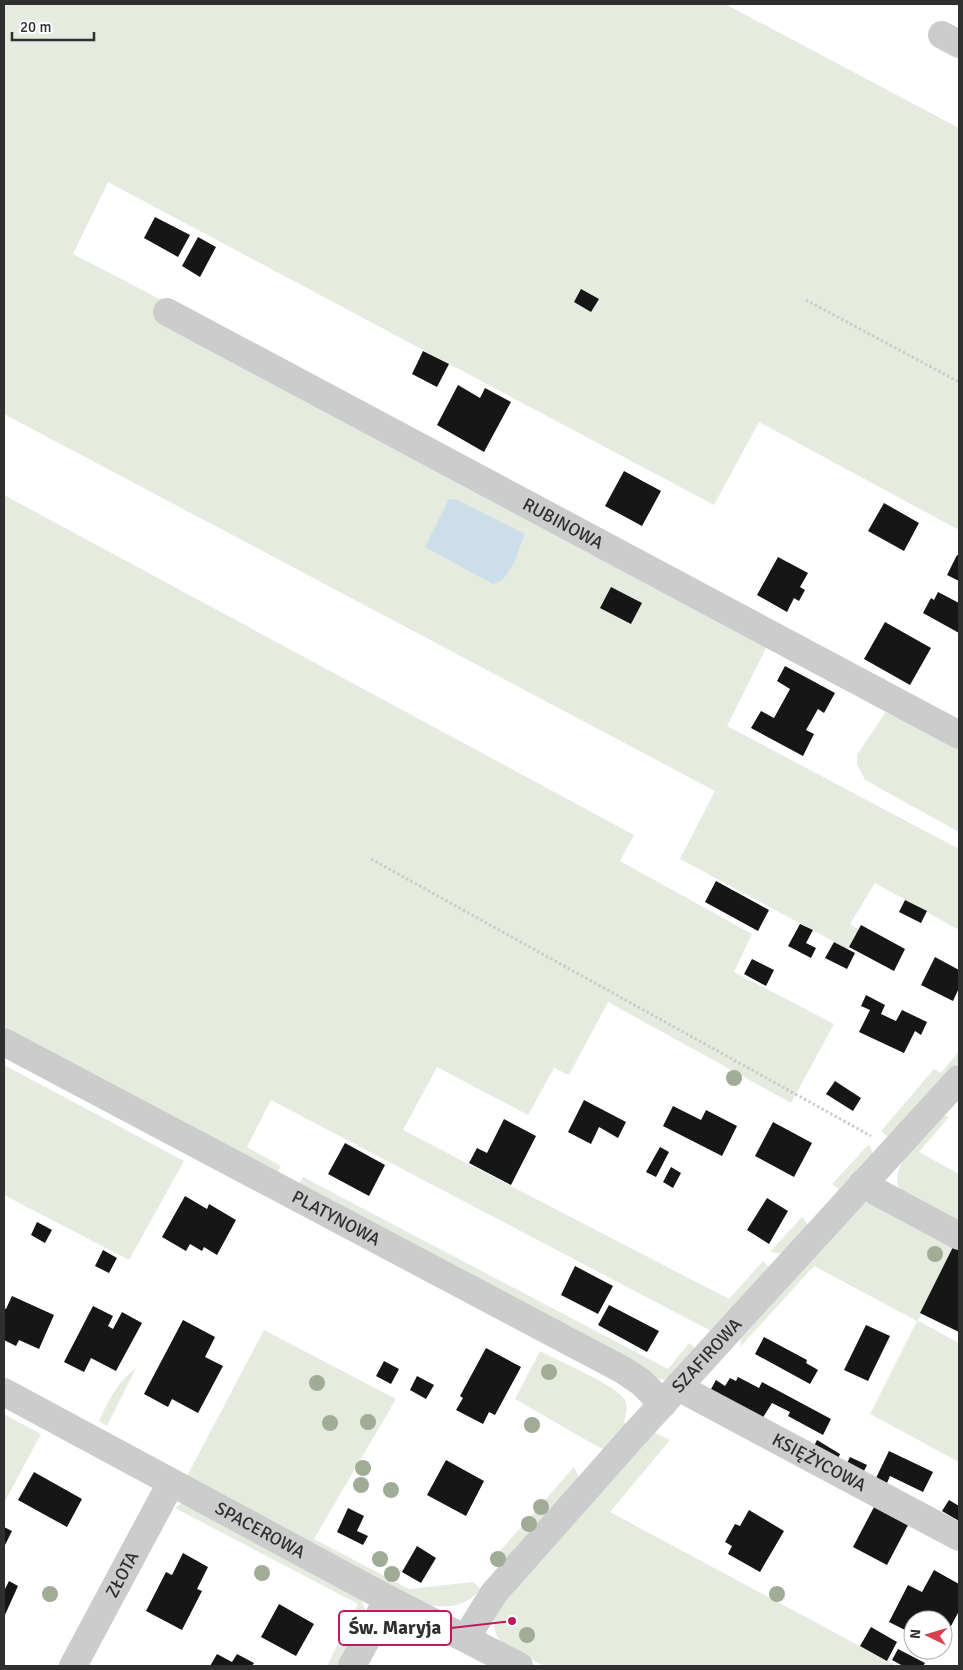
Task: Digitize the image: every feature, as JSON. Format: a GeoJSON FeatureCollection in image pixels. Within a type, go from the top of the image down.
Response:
{"type":"FeatureCollection","features":[{"type":"Feature","properties":{"kind":"street","name":"RUBINOWA"},"geometry":{"type":"LineString","coordinates":[[166,312],[959,735]]}},
{"type":"Feature","properties":{"kind":"street","name":"PLATYNOWA"},"geometry":{"type":"LineString","coordinates":[[4,1042],[670,1396]]}},
{"type":"Feature","properties":{"kind":"street","name":"SZAFIROWA"},"geometry":{"type":"LineString","coordinates":[[466,1638],[494,1593],[670,1396],[959,1079]]}},
{"type":"Feature","properties":{"kind":"street"},"geometry":{"type":"LineString","coordinates":[[862,1184],[959,1236]]}},
{"type":"Feature","properties":{"kind":"street","name":"SPACEROWA"},"geometry":{"type":"LineString","coordinates":[[4,1392],[388,1599],[519,1666]]}},
{"type":"Feature","properties":{"kind":"street","name":"KSIĘŻYCOWA"},"geometry":{"type":"LineString","coordinates":[[670,1396],[959,1537]]}},
{"type":"Feature","properties":{"kind":"street","name":"ZŁOTA"},"geometry":{"type":"LineString","coordinates":[[73,1666],[171,1483]]}},
{"type":"Feature","properties":{"kind":"street"},"geometry":{"type":"LineString","coordinates":[[352,1666],[388,1599]]}},
{"type":"Feature","properties":{"kind":"path"},"geometry":{"type":"LineString","coordinates":[[806,300],[959,382]]}},
{"type":"Feature","properties":{"kind":"path"},"geometry":{"type":"LineString","coordinates":[[371,859],[866,1133],[892,1151]]}},
{"type":"Feature","properties":{"kind":"shaded area"},"geometry":{"type":"Polygon","coordinates":[[[4,4],[725,4],[959,128],[959,530],[759,422],[714,505],[108,182],[73,254],[173,306],[767,646],[727,726],[959,849],[959,930],[875,883],[850,924],[859,930],[848,949],[680,859],[715,791],[4,414],[4,4]]]}},
{"type":"Feature","properties":{"kind":"shaded area"},"geometry":{"type":"Polygon","coordinates":[[[4,495],[634,835],[620,861],[752,934],[734,972],[834,1024],[791,1103],[608,1002],[569,1075],[554,1068],[528,1115],[437,1067],[403,1130],[729,1299],[763,1261],[768,1266],[768,1273],[711,1331],[271,1100],[247,1147],[281,1166],[276,1174],[4,1027],[4,495]]]}},
{"type":"Feature","properties":{"kind":"shaded area"},"geometry":{"type":"Polygon","coordinates":[[[887,710],[959,748],[959,832],[865,780],[857,764],[857,755],[887,710]]]}},
{"type":"Feature","properties":{"kind":"shaded area"},"geometry":{"type":"Polygon","coordinates":[[[959,1051],[959,1062],[891,1139],[881,1131],[934,1069],[941,1073],[959,1051]]]}},
{"type":"Feature","properties":{"kind":"shaded area"},"geometry":{"type":"Polygon","coordinates":[[[4,1065],[184,1161],[129,1260],[4,1195],[4,1065]]]}},
{"type":"Feature","properties":{"kind":"shaded area"},"geometry":{"type":"Polygon","coordinates":[[[945,1116],[949,1117],[919,1152],[959,1174],[959,1227],[908,1197],[903,1193],[898,1183],[898,1173],[902,1162],[919,1141],[945,1116]]]}},
{"type":"Feature","properties":{"kind":"shaded area"},"geometry":{"type":"Polygon","coordinates":[[[869,1144],[873,1154],[842,1192],[832,1184],[869,1144]]]}},
{"type":"Feature","properties":{"kind":"shaded area"},"geometry":{"type":"Polygon","coordinates":[[[303,1177],[668,1369],[689,1343],[699,1351],[667,1380],[656,1379],[298,1185],[303,1177]]]}},
{"type":"Feature","properties":{"kind":"shaded area"},"geometry":{"type":"Polygon","coordinates":[[[872,1202],[955,1243],[918,1321],[959,1343],[959,1462],[870,1414],[917,1321],[814,1266],[740,1347],[741,1339],[863,1204],[872,1202]]]}},
{"type":"Feature","properties":{"kind":"shaded area"},"geometry":{"type":"Polygon","coordinates":[[[802,1217],[809,1226],[784,1254],[770,1252],[802,1217]]]}},
{"type":"Feature","properties":{"kind":"shaded area"},"geometry":{"type":"Polygon","coordinates":[[[264,1330],[396,1399],[314,1539],[409,1589],[473,1582],[481,1589],[469,1600],[448,1606],[424,1604],[187,1476],[264,1330]]]}},
{"type":"Feature","properties":{"kind":"shaded area"},"geometry":{"type":"Polygon","coordinates":[[[540,1351],[598,1380],[624,1399],[627,1408],[624,1422],[629,1426],[609,1450],[600,1448],[515,1399],[540,1351]]]}},
{"type":"Feature","properties":{"kind":"shaded area"},"geometry":{"type":"Polygon","coordinates":[[[136,1368],[107,1426],[99,1421],[106,1406],[114,1392],[136,1368]]]}},
{"type":"Feature","properties":{"kind":"shaded area"},"geometry":{"type":"Polygon","coordinates":[[[4,1414],[41,1434],[4,1503],[4,1414]]]}},
{"type":"Feature","properties":{"kind":"shaded area"},"geometry":{"type":"Polygon","coordinates":[[[653,1432],[670,1440],[610,1512],[897,1666],[544,1666],[505,1645],[498,1638],[494,1629],[494,1619],[499,1606],[653,1432]]]}},
{"type":"Feature","properties":{"kind":"shaded area"},"geometry":{"type":"Polygon","coordinates":[[[574,1467],[580,1480],[500,1569],[491,1561],[574,1467]]]}},
{"type":"Feature","properties":{"kind":"shaded area"},"geometry":{"type":"Polygon","coordinates":[[[183,1502],[360,1597],[366,1611],[339,1666],[327,1666],[358,1604],[175,1508],[183,1502]]]}},
{"type":"Feature","properties":{"kind":"water"},"geometry":{"type":"Polygon","coordinates":[[[449,499],[455,499],[525,534],[510,570],[500,581],[493,584],[425,547],[449,499]]]}},
{"type":"Feature","properties":{"kind":"building"},"geometry":{"type":"Polygon","coordinates":[[[155,217],[190,235],[178,257],[144,238],[155,217]]]}},
{"type":"Feature","properties":{"kind":"building"},"geometry":{"type":"Polygon","coordinates":[[[198,237],[216,247],[200,277],[182,266],[198,237]]]}},
{"type":"Feature","properties":{"kind":"building"},"geometry":{"type":"Polygon","coordinates":[[[581,289],[599,299],[591,312],[574,302],[581,289]]]}},
{"type":"Feature","properties":{"kind":"building"},"geometry":{"type":"Polygon","coordinates":[[[423,351],[449,364],[437,387],[412,374],[423,351]]]}},
{"type":"Feature","properties":{"kind":"building"},"geometry":{"type":"Polygon","coordinates":[[[458,385],[480,398],[485,388],[511,402],[484,452],[437,425],[458,385]]]}},
{"type":"Feature","properties":{"kind":"building"},"geometry":{"type":"Polygon","coordinates":[[[624,471],[661,491],[642,526],[605,506],[624,471]]]}},
{"type":"Feature","properties":{"kind":"building"},"geometry":{"type":"Polygon","coordinates":[[[884,503],[919,523],[904,551],[868,531],[884,503]]]}},
{"type":"Feature","properties":{"kind":"building"},"geometry":{"type":"Polygon","coordinates":[[[957,555],[959,556],[959,581],[947,575],[957,555]]]}},
{"type":"Feature","properties":{"kind":"building"},"geometry":{"type":"Polygon","coordinates":[[[778,557],[808,573],[800,587],[805,590],[799,601],[794,598],[787,612],[757,595],[778,557]]]}},
{"type":"Feature","properties":{"kind":"building"},"geometry":{"type":"Polygon","coordinates":[[[611,587],[642,603],[631,624],[600,608],[611,587]]]}},
{"type":"Feature","properties":{"kind":"building"},"geometry":{"type":"Polygon","coordinates":[[[938,592],[959,603],[959,633],[923,613],[931,598],[934,600],[938,592]]]}},
{"type":"Feature","properties":{"kind":"building"},"geometry":{"type":"Polygon","coordinates":[[[885,622],[931,648],[910,685],[864,659],[885,622]]]}},
{"type":"Feature","properties":{"kind":"building"},"geometry":{"type":"Polygon","coordinates":[[[785,666],[835,693],[824,713],[818,709],[806,730],[814,734],[803,756],[751,728],[761,711],[774,718],[790,689],[777,681],[785,666]]]}},
{"type":"Feature","properties":{"kind":"building"},"geometry":{"type":"Polygon","coordinates":[[[716,881],[769,910],[758,931],[705,902],[716,881]]]}},
{"type":"Feature","properties":{"kind":"building"},"geometry":{"type":"Polygon","coordinates":[[[905,900],[927,911],[921,923],[899,912],[905,900]]]}},
{"type":"Feature","properties":{"kind":"building"},"geometry":{"type":"Polygon","coordinates":[[[800,924],[813,930],[806,943],[816,948],[811,958],[788,946],[800,924]]]}},
{"type":"Feature","properties":{"kind":"building"},"geometry":{"type":"Polygon","coordinates":[[[861,925],[905,949],[894,971],[849,947],[861,925]]]}},
{"type":"Feature","properties":{"kind":"building"},"geometry":{"type":"Polygon","coordinates":[[[834,942],[855,953],[847,969],[825,958],[834,942]]]}},
{"type":"Feature","properties":{"kind":"building"},"geometry":{"type":"Polygon","coordinates":[[[935,957],[959,970],[959,988],[953,1001],[921,985],[935,957]]]}},
{"type":"Feature","properties":{"kind":"building"},"geometry":{"type":"Polygon","coordinates":[[[752,959],[774,970],[766,986],[744,974],[752,959]]]}},
{"type":"Feature","properties":{"kind":"building"},"geometry":{"type":"Polygon","coordinates":[[[866,995],[885,1005],[881,1014],[896,1021],[902,1010],[927,1022],[921,1035],[915,1031],[904,1053],[859,1032],[870,1010],[861,1006],[866,995]]]}},
{"type":"Feature","properties":{"kind":"building"},"geometry":{"type":"Polygon","coordinates":[[[835,1081],[861,1098],[853,1111],[826,1094],[835,1081]]]}},
{"type":"Feature","properties":{"kind":"building"},"geometry":{"type":"Polygon","coordinates":[[[584,1100],[626,1122],[618,1138],[599,1127],[591,1144],[568,1132],[584,1100]]]}},
{"type":"Feature","properties":{"kind":"building"},"geometry":{"type":"Polygon","coordinates":[[[673,1106],[701,1120],[706,1110],[737,1126],[722,1156],[663,1126],[673,1106]]]}},
{"type":"Feature","properties":{"kind":"building"},"geometry":{"type":"Polygon","coordinates":[[[504,1119],[536,1136],[511,1185],[469,1163],[477,1148],[487,1153],[504,1119]]]}},
{"type":"Feature","properties":{"kind":"building"},"geometry":{"type":"Polygon","coordinates":[[[773,1122],[812,1143],[794,1177],[755,1156],[773,1122]]]}},
{"type":"Feature","properties":{"kind":"building"},"geometry":{"type":"Polygon","coordinates":[[[345,1143],[385,1165],[369,1196],[328,1174],[345,1143]]]}},
{"type":"Feature","properties":{"kind":"building"},"geometry":{"type":"Polygon","coordinates":[[[660,1147],[669,1152],[656,1177],[646,1172],[660,1147]]]}},
{"type":"Feature","properties":{"kind":"building"},"geometry":{"type":"Polygon","coordinates":[[[671,1167],[681,1173],[673,1188],[663,1182],[671,1167]]]}},
{"type":"Feature","properties":{"kind":"building"},"geometry":{"type":"Polygon","coordinates":[[[185,1196],[207,1209],[209,1204],[236,1220],[217,1255],[204,1247],[202,1251],[190,1244],[186,1251],[162,1237],[185,1196]]]}},
{"type":"Feature","properties":{"kind":"building"},"geometry":{"type":"Polygon","coordinates":[[[767,1198],[788,1211],[769,1244],[747,1230],[767,1198]]]}},
{"type":"Feature","properties":{"kind":"building"},"geometry":{"type":"Polygon","coordinates":[[[37,1222],[52,1230],[45,1243],[31,1235],[37,1222]]]}},
{"type":"Feature","properties":{"kind":"building"},"geometry":{"type":"Polygon","coordinates":[[[955,1243],[959,1245],[959,1332],[920,1313],[955,1243]]]}},
{"type":"Feature","properties":{"kind":"building"},"geometry":{"type":"Polygon","coordinates":[[[103,1250],[117,1258],[109,1273],[95,1266],[103,1250]]]}},
{"type":"Feature","properties":{"kind":"building"},"geometry":{"type":"Polygon","coordinates":[[[575,1266],[613,1286],[598,1314],[561,1295],[575,1266]]]}},
{"type":"Feature","properties":{"kind":"building"},"geometry":{"type":"Polygon","coordinates":[[[12,1296],[54,1315],[39,1349],[19,1340],[16,1346],[4,1340],[4,1308],[6,1309],[12,1296]]]}},
{"type":"Feature","properties":{"kind":"building"},"geometry":{"type":"Polygon","coordinates":[[[609,1305],[659,1331],[647,1352],[598,1325],[609,1305]]]}},
{"type":"Feature","properties":{"kind":"building"},"geometry":{"type":"Polygon","coordinates":[[[93,1306],[113,1316],[108,1326],[113,1329],[122,1312],[142,1323],[116,1371],[91,1358],[84,1372],[64,1362],[93,1306]]]}},
{"type":"Feature","properties":{"kind":"building"},"geometry":{"type":"Polygon","coordinates":[[[183,1320],[215,1337],[205,1357],[223,1366],[198,1413],[172,1399],[168,1407],[144,1394],[183,1320]]]}},
{"type":"Feature","properties":{"kind":"building"},"geometry":{"type":"Polygon","coordinates":[[[866,1325],[890,1336],[868,1381],[844,1370],[866,1325]]]}},
{"type":"Feature","properties":{"kind":"building"},"geometry":{"type":"Polygon","coordinates":[[[764,1337],[807,1360],[806,1363],[818,1370],[810,1384],[755,1354],[764,1337]]]}},
{"type":"Feature","properties":{"kind":"building"},"geometry":{"type":"Polygon","coordinates":[[[486,1348],[521,1367],[495,1415],[489,1412],[483,1424],[456,1410],[463,1398],[460,1396],[486,1348]]]}},
{"type":"Feature","properties":{"kind":"building"},"geometry":{"type":"Polygon","coordinates":[[[384,1361],[399,1369],[391,1384],[376,1376],[384,1361]]]}},
{"type":"Feature","properties":{"kind":"building"},"geometry":{"type":"Polygon","coordinates":[[[417,1376],[434,1385],[426,1399],[410,1390],[417,1376]]]}},
{"type":"Feature","properties":{"kind":"building"},"geometry":{"type":"Polygon","coordinates":[[[738,1377],[759,1388],[762,1382],[831,1419],[823,1435],[788,1416],[790,1412],[772,1403],[762,1419],[710,1391],[716,1380],[725,1386],[730,1378],[736,1381],[738,1377]]]}},
{"type":"Feature","properties":{"kind":"building"},"geometry":{"type":"Polygon","coordinates":[[[817,1440],[840,1454],[837,1461],[813,1448],[817,1440]]]}},
{"type":"Feature","properties":{"kind":"building"},"geometry":{"type":"Polygon","coordinates":[[[889,1451],[933,1472],[923,1492],[890,1476],[887,1483],[876,1478],[889,1451]]]}},
{"type":"Feature","properties":{"kind":"building"},"geometry":{"type":"Polygon","coordinates":[[[850,1457],[867,1465],[863,1473],[846,1465],[850,1457]]]}},
{"type":"Feature","properties":{"kind":"building"},"geometry":{"type":"Polygon","coordinates":[[[446,1460],[484,1481],[466,1516],[427,1495],[446,1460]]]}},
{"type":"Feature","properties":{"kind":"building"},"geometry":{"type":"Polygon","coordinates":[[[34,1472],[82,1499],[67,1527],[18,1500],[34,1472]]]}},
{"type":"Feature","properties":{"kind":"building"},"geometry":{"type":"Polygon","coordinates":[[[949,1500],[959,1506],[959,1521],[942,1511],[949,1500]]]}},
{"type":"Feature","properties":{"kind":"building"},"geometry":{"type":"Polygon","coordinates":[[[874,1507],[908,1525],[887,1565],[853,1547],[874,1507]]]}},
{"type":"Feature","properties":{"kind":"building"},"geometry":{"type":"Polygon","coordinates":[[[348,1508],[364,1516],[357,1531],[368,1536],[363,1545],[337,1532],[348,1508]]]}},
{"type":"Feature","properties":{"kind":"building"},"geometry":{"type":"Polygon","coordinates":[[[749,1510],[784,1531],[760,1572],[728,1554],[732,1546],[725,1542],[735,1524],[740,1526],[749,1510]]]}},
{"type":"Feature","properties":{"kind":"building"},"geometry":{"type":"Polygon","coordinates":[[[4,1527],[12,1531],[4,1547],[4,1527]]]}},
{"type":"Feature","properties":{"kind":"building"},"geometry":{"type":"Polygon","coordinates":[[[417,1546],[436,1558],[421,1583],[402,1572],[417,1546]]]}},
{"type":"Feature","properties":{"kind":"building"},"geometry":{"type":"Polygon","coordinates":[[[183,1553],[208,1567],[197,1589],[202,1591],[182,1630],[146,1611],[166,1572],[172,1575],[183,1553]]]}},
{"type":"Feature","properties":{"kind":"building"},"geometry":{"type":"Polygon","coordinates":[[[934,1570],[959,1584],[959,1611],[953,1622],[953,1610],[903,1610],[903,1629],[889,1622],[908,1585],[922,1592],[934,1570]]]}},
{"type":"Feature","properties":{"kind":"building"},"geometry":{"type":"Polygon","coordinates":[[[9,1581],[18,1586],[4,1617],[4,1591],[9,1581]]]}},
{"type":"Feature","properties":{"kind":"building"},"geometry":{"type":"Polygon","coordinates":[[[279,1604],[314,1624],[296,1656],[261,1637],[279,1604]]]}},
{"type":"Feature","properties":{"kind":"building"},"geometry":{"type":"Polygon","coordinates":[[[871,1627],[897,1642],[887,1661],[860,1646],[871,1627]]]}},
{"type":"Feature","properties":{"kind":"building"},"geometry":{"type":"Polygon","coordinates":[[[898,1649],[903,1652],[903,1660],[919,1660],[925,1663],[923,1666],[903,1666],[892,1660],[898,1649]]]}},
{"type":"Feature","properties":{"kind":"building"},"geometry":{"type":"Polygon","coordinates":[[[217,1654],[232,1662],[237,1654],[254,1663],[252,1666],[210,1666],[217,1654]]]}},
{"type":"Feature","properties":{"kind":"place","name":"Św. Maryja"},"geometry":{"type":"Point","coordinates":[512,1621]}}]}
